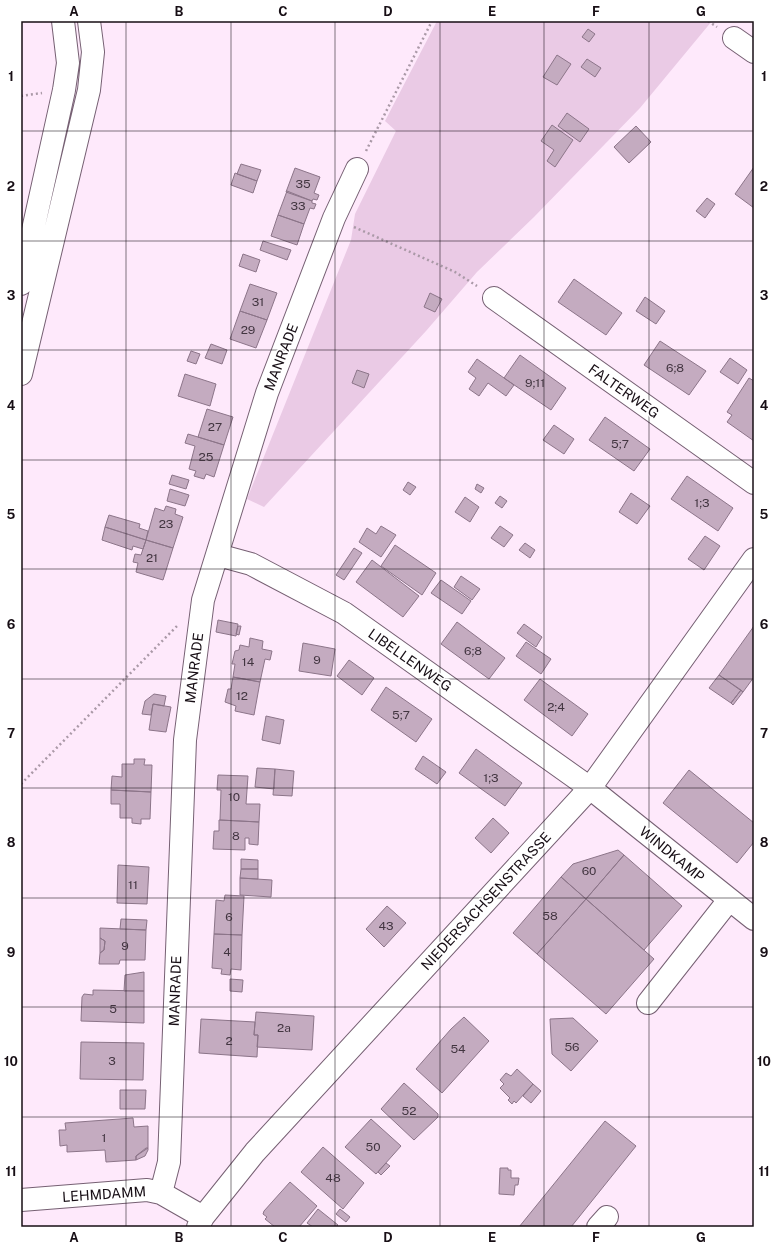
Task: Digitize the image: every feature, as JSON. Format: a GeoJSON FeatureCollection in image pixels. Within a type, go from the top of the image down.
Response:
{"type":"FeatureCollection","features":[{"type":"Feature","properties":{"kind":"street"},"geometry":{"type":"LineString","coordinates":[[21,284],[64,90],[68,63],[63,21]]}},
{"type":"Feature","properties":{"kind":"street"},"geometry":{"type":"LineString","coordinates":[[21,374],[89,90],[93,52],[89,21]]}},
{"type":"Feature","properties":{"kind":"street"},"geometry":{"type":"LineString","coordinates":[[734,38],[754,52]]}},
{"type":"Feature","properties":{"kind":"street","name":"MANRADE"},"geometry":{"type":"LineString","coordinates":[[161,1193],[169,1162],[185,740],[203,600],[267,393],[334,218],[357,170]]}},
{"type":"Feature","properties":{"kind":"street","name":"FALTERWEG"},"geometry":{"type":"LineString","coordinates":[[494,298],[754,483]]}},
{"type":"Feature","properties":{"kind":"street","name":"LIBELLENWEG"},"geometry":{"type":"LineString","coordinates":[[218,554],[251,564],[344,613],[590,788]]}},
{"type":"Feature","properties":{"kind":"street","name":"NIEDERSACHSENSTRASSE"},"geometry":{"type":"LineString","coordinates":[[201,1222],[255,1152],[590,788],[754,559]]}},
{"type":"Feature","properties":{"kind":"street","name":"WINDKAMP"},"geometry":{"type":"LineString","coordinates":[[590,788],[745,908]]}},
{"type":"Feature","properties":{"kind":"street"},"geometry":{"type":"LineString","coordinates":[[648,1003],[745,908]]}},
{"type":"Feature","properties":{"kind":"street","name":"LEHMDAMM"},"geometry":{"type":"LineString","coordinates":[[21,1200],[147,1190],[161,1193],[201,1222]]}},
{"type":"Feature","properties":{"kind":"path"},"geometry":{"type":"LineString","coordinates":[[357,170],[432,21]]}},
{"type":"Feature","properties":{"kind":"path"},"geometry":{"type":"LineString","coordinates":[[334,218],[455,272],[494,298]]}},
{"type":"Feature","properties":{"kind":"path"},"geometry":{"type":"LineString","coordinates":[[21,784],[82,720],[203,600]]}},
{"type":"Feature","properties":{"kind":"shaded area"},"geometry":{"type":"Polygon","coordinates":[[[437,21],[712,21],[640,108],[534,217],[477,272],[426,331],[264,507],[247,499],[351,240],[355,214],[396,131],[385,121],[437,21]]]}},
{"type":"Feature","properties":{"kind":"building"},"geometry":{"type":"Polygon","coordinates":[[[588,29],[595,34],[589,42],[582,37],[588,29]]]}},
{"type":"Feature","properties":{"kind":"building"},"geometry":{"type":"Polygon","coordinates":[[[557,55],[571,64],[557,85],[543,77],[557,55]]]}},
{"type":"Feature","properties":{"kind":"building"},"geometry":{"type":"Polygon","coordinates":[[[587,59],[601,68],[595,77],[581,67],[587,59]]]}},
{"type":"Feature","properties":{"kind":"building"},"geometry":{"type":"Polygon","coordinates":[[[567,113],[589,129],[580,142],[558,126],[567,113]]]}},
{"type":"Feature","properties":{"kind":"building"},"geometry":{"type":"Polygon","coordinates":[[[552,125],[573,140],[555,167],[547,161],[554,150],[541,141],[552,125]]]}},
{"type":"Feature","properties":{"kind":"building"},"geometry":{"type":"Polygon","coordinates":[[[636,126],[651,142],[629,163],[614,147],[636,126]]]}},
{"type":"Feature","properties":{"kind":"building"},"geometry":{"type":"Polygon","coordinates":[[[241,164],[261,170],[257,181],[237,174],[241,164]]]}},
{"type":"Feature","properties":{"kind":"building"},"geometry":{"type":"Polygon","coordinates":[[[754,167],[754,208],[735,194],[754,167]]]}},
{"type":"Feature","properties":{"kind":"building"},"geometry":{"type":"Polygon","coordinates":[[[295,168],[320,177],[314,193],[319,195],[317,200],[313,199],[312,201],[286,192],[295,168]]]}},
{"type":"Feature","properties":{"kind":"building"},"geometry":{"type":"Polygon","coordinates":[[[235,173],[257,181],[253,193],[231,185],[235,173]]]}},
{"type":"Feature","properties":{"kind":"building"},"geometry":{"type":"Polygon","coordinates":[[[287,191],[316,204],[314,209],[310,208],[304,224],[278,215],[287,191]]]}},
{"type":"Feature","properties":{"kind":"building"},"geometry":{"type":"Polygon","coordinates":[[[707,198],[715,204],[705,218],[696,211],[707,198]]]}},
{"type":"Feature","properties":{"kind":"building"},"geometry":{"type":"Polygon","coordinates":[[[278,215],[304,224],[297,245],[271,236],[278,215]]]}},
{"type":"Feature","properties":{"kind":"building"},"geometry":{"type":"Polygon","coordinates":[[[263,241],[291,250],[287,260],[260,250],[263,241]]]}},
{"type":"Feature","properties":{"kind":"building"},"geometry":{"type":"Polygon","coordinates":[[[243,254],[260,260],[256,272],[239,266],[243,254]]]}},
{"type":"Feature","properties":{"kind":"building"},"geometry":{"type":"Polygon","coordinates":[[[574,279],[622,313],[606,335],[558,302],[574,279]]]}},
{"type":"Feature","properties":{"kind":"building"},"geometry":{"type":"Polygon","coordinates":[[[250,284],[277,293],[267,320],[240,311],[250,284]]]}},
{"type":"Feature","properties":{"kind":"building"},"geometry":{"type":"Polygon","coordinates":[[[430,293],[442,299],[435,312],[424,307],[430,293]]]}},
{"type":"Feature","properties":{"kind":"building"},"geometry":{"type":"Polygon","coordinates":[[[645,297],[665,311],[656,324],[636,311],[645,297]]]}},
{"type":"Feature","properties":{"kind":"building"},"geometry":{"type":"Polygon","coordinates":[[[240,311],[267,320],[256,348],[230,339],[240,311]]]}},
{"type":"Feature","properties":{"kind":"building"},"geometry":{"type":"Polygon","coordinates":[[[660,341],[706,371],[689,395],[644,365],[660,341]]]}},
{"type":"Feature","properties":{"kind":"building"},"geometry":{"type":"Polygon","coordinates":[[[211,344],[227,350],[222,364],[205,358],[211,344]]]}},
{"type":"Feature","properties":{"kind":"building"},"geometry":{"type":"Polygon","coordinates":[[[191,351],[200,354],[196,364],[187,361],[191,351]]]}},
{"type":"Feature","properties":{"kind":"building"},"geometry":{"type":"Polygon","coordinates":[[[520,355],[566,388],[551,410],[504,378],[520,355]]]}},
{"type":"Feature","properties":{"kind":"building"},"geometry":{"type":"Polygon","coordinates":[[[730,358],[747,370],[738,384],[720,372],[730,358]]]}},
{"type":"Feature","properties":{"kind":"building"},"geometry":{"type":"Polygon","coordinates":[[[477,359],[514,385],[506,396],[488,383],[479,396],[469,389],[476,378],[468,372],[477,359]]]}},
{"type":"Feature","properties":{"kind":"building"},"geometry":{"type":"Polygon","coordinates":[[[357,370],[369,374],[364,388],[352,383],[357,370]]]}},
{"type":"Feature","properties":{"kind":"building"},"geometry":{"type":"Polygon","coordinates":[[[185,374],[216,384],[210,406],[178,396],[185,374]]]}},
{"type":"Feature","properties":{"kind":"building"},"geometry":{"type":"Polygon","coordinates":[[[749,378],[754,381],[754,441],[727,422],[732,415],[727,412],[749,378]]]}},
{"type":"Feature","properties":{"kind":"building"},"geometry":{"type":"Polygon","coordinates":[[[207,409],[233,417],[224,445],[198,437],[207,409]]]}},
{"type":"Feature","properties":{"kind":"building"},"geometry":{"type":"Polygon","coordinates":[[[605,417],[650,449],[634,471],[589,440],[605,417]]]}},
{"type":"Feature","properties":{"kind":"building"},"geometry":{"type":"Polygon","coordinates":[[[554,425],[574,439],[564,454],[543,440],[554,425]]]}},
{"type":"Feature","properties":{"kind":"building"},"geometry":{"type":"Polygon","coordinates":[[[188,434],[224,445],[214,477],[206,474],[204,479],[194,476],[196,471],[189,469],[195,446],[185,443],[188,434]]]}},
{"type":"Feature","properties":{"kind":"building"},"geometry":{"type":"Polygon","coordinates":[[[172,475],[189,480],[186,489],[169,484],[172,475]]]}},
{"type":"Feature","properties":{"kind":"building"},"geometry":{"type":"Polygon","coordinates":[[[687,476],[733,508],[718,531],[671,499],[687,476]]]}},
{"type":"Feature","properties":{"kind":"building"},"geometry":{"type":"Polygon","coordinates":[[[408,482],[416,487],[410,495],[403,490],[408,482]]]}},
{"type":"Feature","properties":{"kind":"building"},"geometry":{"type":"Polygon","coordinates":[[[477,484],[484,488],[481,493],[475,489],[477,484]]]}},
{"type":"Feature","properties":{"kind":"building"},"geometry":{"type":"Polygon","coordinates":[[[170,489],[189,495],[185,506],[167,501],[170,489]]]}},
{"type":"Feature","properties":{"kind":"building"},"geometry":{"type":"Polygon","coordinates":[[[631,493],[650,506],[637,524],[619,512],[631,493]]]}},
{"type":"Feature","properties":{"kind":"building"},"geometry":{"type":"Polygon","coordinates":[[[500,496],[507,501],[502,508],[495,503],[500,496]]]}},
{"type":"Feature","properties":{"kind":"building"},"geometry":{"type":"Polygon","coordinates":[[[465,497],[479,507],[470,522],[455,512],[465,497]]]}},
{"type":"Feature","properties":{"kind":"building"},"geometry":{"type":"Polygon","coordinates":[[[166,506],[176,509],[175,514],[183,517],[173,548],[146,540],[155,508],[164,511],[166,506]]]}},
{"type":"Feature","properties":{"kind":"building"},"geometry":{"type":"Polygon","coordinates":[[[109,515],[140,524],[139,528],[148,531],[146,540],[105,527],[109,515]]]}},
{"type":"Feature","properties":{"kind":"building"},"geometry":{"type":"Polygon","coordinates":[[[381,526],[396,535],[381,557],[359,542],[367,528],[376,534],[381,526]]]}},
{"type":"Feature","properties":{"kind":"building"},"geometry":{"type":"Polygon","coordinates":[[[500,526],[513,535],[504,547],[491,538],[500,526]]]}},
{"type":"Feature","properties":{"kind":"building"},"geometry":{"type":"Polygon","coordinates":[[[105,527],[146,540],[143,549],[133,546],[132,550],[102,540],[105,527]]]}},
{"type":"Feature","properties":{"kind":"building"},"geometry":{"type":"Polygon","coordinates":[[[705,536],[720,546],[704,570],[688,559],[705,536]]]}},
{"type":"Feature","properties":{"kind":"building"},"geometry":{"type":"Polygon","coordinates":[[[146,540],[173,548],[163,580],[136,572],[138,563],[133,562],[135,554],[141,555],[146,540]]]}},
{"type":"Feature","properties":{"kind":"building"},"geometry":{"type":"Polygon","coordinates":[[[525,543],[535,550],[530,558],[519,550],[525,543]]]}},
{"type":"Feature","properties":{"kind":"building"},"geometry":{"type":"Polygon","coordinates":[[[395,545],[436,573],[422,595],[381,566],[395,545]]]}},
{"type":"Feature","properties":{"kind":"building"},"geometry":{"type":"Polygon","coordinates":[[[354,548],[362,553],[344,580],[336,575],[354,548]]]}},
{"type":"Feature","properties":{"kind":"building"},"geometry":{"type":"Polygon","coordinates":[[[372,560],[419,596],[403,617],[356,582],[372,560]]]}},
{"type":"Feature","properties":{"kind":"building"},"geometry":{"type":"Polygon","coordinates":[[[461,576],[480,589],[472,600],[454,587],[461,576]]]}},
{"type":"Feature","properties":{"kind":"building"},"geometry":{"type":"Polygon","coordinates":[[[441,580],[471,601],[462,614],[431,593],[441,580]]]}},
{"type":"Feature","properties":{"kind":"building"},"geometry":{"type":"Polygon","coordinates":[[[218,620],[238,624],[236,636],[216,632],[218,620]]]}},
{"type":"Feature","properties":{"kind":"building"},"geometry":{"type":"Polygon","coordinates":[[[457,622],[505,658],[489,679],[441,644],[457,622]]]}},
{"type":"Feature","properties":{"kind":"building"},"geometry":{"type":"Polygon","coordinates":[[[524,624],[542,637],[536,647],[517,633],[524,624]]]}},
{"type":"Feature","properties":{"kind":"building"},"geometry":{"type":"Polygon","coordinates":[[[238,626],[241,626],[239,635],[236,634],[238,626]]]}},
{"type":"Feature","properties":{"kind":"building"},"geometry":{"type":"Polygon","coordinates":[[[754,626],[754,677],[743,692],[719,675],[754,626]]]}},
{"type":"Feature","properties":{"kind":"building"},"geometry":{"type":"Polygon","coordinates":[[[250,638],[263,641],[262,649],[272,651],[270,660],[265,659],[260,682],[233,677],[235,664],[232,664],[235,651],[239,650],[240,645],[249,647],[250,638]]]}},
{"type":"Feature","properties":{"kind":"building"},"geometry":{"type":"Polygon","coordinates":[[[526,642],[551,659],[541,674],[516,656],[526,642]]]}},
{"type":"Feature","properties":{"kind":"building"},"geometry":{"type":"Polygon","coordinates":[[[303,643],[335,649],[331,676],[299,671],[303,643]]]}},
{"type":"Feature","properties":{"kind":"building"},"geometry":{"type":"Polygon","coordinates":[[[349,660],[374,678],[362,695],[337,676],[349,660]]]}},
{"type":"Feature","properties":{"kind":"building"},"geometry":{"type":"Polygon","coordinates":[[[719,675],[741,690],[731,703],[709,688],[719,675]]]}},
{"type":"Feature","properties":{"kind":"building"},"geometry":{"type":"Polygon","coordinates":[[[233,677],[260,682],[254,715],[235,711],[236,706],[225,702],[228,689],[231,689],[233,677]]]}},
{"type":"Feature","properties":{"kind":"building"},"geometry":{"type":"Polygon","coordinates":[[[540,679],[588,714],[572,736],[524,700],[540,679]]]}},
{"type":"Feature","properties":{"kind":"building"},"geometry":{"type":"Polygon","coordinates":[[[386,687],[432,719],[416,742],[371,710],[386,687]]]}},
{"type":"Feature","properties":{"kind":"building"},"geometry":{"type":"Polygon","coordinates":[[[741,690],[743,692],[733,705],[731,703],[741,690]]]}},
{"type":"Feature","properties":{"kind":"building"},"geometry":{"type":"Polygon","coordinates":[[[154,694],[166,696],[164,706],[153,704],[151,715],[142,714],[145,701],[154,694]]]}},
{"type":"Feature","properties":{"kind":"building"},"geometry":{"type":"Polygon","coordinates":[[[153,704],[171,707],[166,732],[149,730],[153,704]]]}},
{"type":"Feature","properties":{"kind":"building"},"geometry":{"type":"Polygon","coordinates":[[[266,716],[284,720],[280,744],[262,740],[266,716]]]}},
{"type":"Feature","properties":{"kind":"building"},"geometry":{"type":"Polygon","coordinates":[[[476,749],[522,783],[505,806],[459,773],[476,749]]]}},
{"type":"Feature","properties":{"kind":"building"},"geometry":{"type":"Polygon","coordinates":[[[423,756],[446,772],[437,784],[415,769],[423,756]]]}},
{"type":"Feature","properties":{"kind":"building"},"geometry":{"type":"Polygon","coordinates":[[[134,759],[145,759],[144,765],[152,765],[151,792],[111,790],[112,776],[122,777],[122,764],[134,764],[134,759]]]}},
{"type":"Feature","properties":{"kind":"building"},"geometry":{"type":"Polygon","coordinates":[[[257,768],[275,769],[274,789],[255,787],[257,768]]]}},
{"type":"Feature","properties":{"kind":"building"},"geometry":{"type":"Polygon","coordinates":[[[275,769],[294,771],[292,796],[273,795],[275,769]]]}},
{"type":"Feature","properties":{"kind":"building"},"geometry":{"type":"Polygon","coordinates":[[[689,770],[754,823],[754,842],[737,863],[663,803],[689,770]]]}},
{"type":"Feature","properties":{"kind":"building"},"geometry":{"type":"Polygon","coordinates":[[[218,775],[248,776],[246,804],[260,804],[259,822],[220,820],[221,790],[217,790],[218,775]]]}},
{"type":"Feature","properties":{"kind":"building"},"geometry":{"type":"Polygon","coordinates":[[[111,790],[151,792],[150,819],[141,819],[141,824],[132,823],[132,818],[120,818],[120,804],[111,804],[111,790]]]}},
{"type":"Feature","properties":{"kind":"building"},"geometry":{"type":"Polygon","coordinates":[[[493,818],[509,833],[491,853],[475,838],[493,818]]]}},
{"type":"Feature","properties":{"kind":"building"},"geometry":{"type":"Polygon","coordinates":[[[219,820],[259,822],[258,845],[249,844],[249,838],[245,838],[245,850],[213,849],[214,831],[219,831],[219,820]]]}},
{"type":"Feature","properties":{"kind":"building"},"geometry":{"type":"Polygon","coordinates":[[[618,850],[624,855],[586,899],[561,877],[573,864],[618,850]]]}},
{"type":"Feature","properties":{"kind":"building"},"geometry":{"type":"Polygon","coordinates":[[[624,855],[682,906],[644,950],[586,899],[624,855]]]}},
{"type":"Feature","properties":{"kind":"building"},"geometry":{"type":"Polygon","coordinates":[[[241,859],[258,860],[258,869],[241,869],[241,859]]]}},
{"type":"Feature","properties":{"kind":"building"},"geometry":{"type":"Polygon","coordinates":[[[118,865],[149,867],[147,904],[117,903],[118,865]]]}},
{"type":"Feature","properties":{"kind":"building"},"geometry":{"type":"Polygon","coordinates":[[[241,869],[258,869],[258,879],[240,878],[241,869]]]}},
{"type":"Feature","properties":{"kind":"building"},"geometry":{"type":"Polygon","coordinates":[[[561,877],[586,899],[537,954],[513,933],[561,877]]]}},
{"type":"Feature","properties":{"kind":"building"},"geometry":{"type":"Polygon","coordinates":[[[240,878],[272,880],[271,897],[240,895],[240,878]]]}},
{"type":"Feature","properties":{"kind":"building"},"geometry":{"type":"Polygon","coordinates":[[[225,895],[244,896],[242,935],[214,934],[216,900],[224,901],[225,895]]]}},
{"type":"Feature","properties":{"kind":"building"},"geometry":{"type":"Polygon","coordinates":[[[586,899],[654,959],[606,1014],[537,954],[586,899]]]}},
{"type":"Feature","properties":{"kind":"building"},"geometry":{"type":"Polygon","coordinates":[[[387,906],[406,923],[384,947],[366,929],[387,906]]]}},
{"type":"Feature","properties":{"kind":"building"},"geometry":{"type":"Polygon","coordinates":[[[121,919],[147,920],[146,930],[120,929],[121,919]]]}},
{"type":"Feature","properties":{"kind":"building"},"geometry":{"type":"Polygon","coordinates":[[[100,928],[146,930],[145,960],[120,960],[119,964],[99,964],[100,953],[104,950],[105,941],[100,938],[100,928]]]}},
{"type":"Feature","properties":{"kind":"building"},"geometry":{"type":"Polygon","coordinates":[[[214,934],[242,935],[241,970],[231,969],[230,975],[221,974],[222,969],[212,968],[214,934]]]}},
{"type":"Feature","properties":{"kind":"building"},"geometry":{"type":"Polygon","coordinates":[[[100,938],[105,941],[104,950],[100,953],[100,938]]]}},
{"type":"Feature","properties":{"kind":"building"},"geometry":{"type":"Polygon","coordinates":[[[144,972],[144,991],[124,991],[125,975],[144,972]]]}},
{"type":"Feature","properties":{"kind":"building"},"geometry":{"type":"Polygon","coordinates":[[[230,979],[243,980],[242,992],[230,991],[230,979]]]}},
{"type":"Feature","properties":{"kind":"building"},"geometry":{"type":"Polygon","coordinates":[[[93,990],[144,991],[144,1023],[81,1021],[82,997],[84,994],[93,995],[93,990]]]}},
{"type":"Feature","properties":{"kind":"building"},"geometry":{"type":"Polygon","coordinates":[[[256,1012],[314,1016],[312,1050],[257,1047],[258,1035],[254,1035],[256,1012]]]}},
{"type":"Feature","properties":{"kind":"building"},"geometry":{"type":"Polygon","coordinates":[[[464,1017],[489,1041],[442,1093],[416,1069],[451,1029],[464,1017]]]}},
{"type":"Feature","properties":{"kind":"building"},"geometry":{"type":"Polygon","coordinates":[[[573,1018],[598,1041],[571,1071],[552,1054],[550,1019],[573,1018]]]}},
{"type":"Feature","properties":{"kind":"building"},"geometry":{"type":"Polygon","coordinates":[[[201,1019],[255,1022],[254,1035],[258,1035],[257,1057],[199,1053],[201,1019]]]}},
{"type":"Feature","properties":{"kind":"building"},"geometry":{"type":"Polygon","coordinates":[[[81,1042],[144,1043],[143,1080],[80,1079],[81,1042]]]}},
{"type":"Feature","properties":{"kind":"building"},"geometry":{"type":"Polygon","coordinates":[[[517,1069],[533,1084],[516,1103],[514,1101],[512,1104],[508,1100],[510,1098],[500,1088],[504,1084],[500,1080],[506,1073],[511,1076],[517,1069]]]}},
{"type":"Feature","properties":{"kind":"building"},"geometry":{"type":"Polygon","coordinates":[[[404,1083],[438,1114],[438,1117],[414,1140],[381,1109],[404,1083]]]}},
{"type":"Feature","properties":{"kind":"building"},"geometry":{"type":"Polygon","coordinates":[[[533,1084],[541,1091],[531,1103],[523,1096],[533,1084]]]}},
{"type":"Feature","properties":{"kind":"building"},"geometry":{"type":"Polygon","coordinates":[[[120,1090],[146,1090],[145,1109],[120,1109],[120,1090]]]}},
{"type":"Feature","properties":{"kind":"building"},"geometry":{"type":"Polygon","coordinates":[[[133,1118],[134,1127],[148,1126],[148,1148],[136,1156],[136,1160],[106,1162],[105,1150],[67,1152],[67,1145],[60,1146],[59,1130],[66,1130],[65,1123],[133,1118]]]}},
{"type":"Feature","properties":{"kind":"building"},"geometry":{"type":"Polygon","coordinates":[[[371,1119],[401,1146],[376,1174],[345,1147],[371,1119]]]}},
{"type":"Feature","properties":{"kind":"building"},"geometry":{"type":"Polygon","coordinates":[[[605,1121],[636,1146],[571,1227],[519,1227],[605,1121]]]}},
{"type":"Feature","properties":{"kind":"building"},"geometry":{"type":"Polygon","coordinates":[[[323,1147],[364,1183],[343,1209],[301,1172],[323,1147]]]}},
{"type":"Feature","properties":{"kind":"building"},"geometry":{"type":"Polygon","coordinates":[[[148,1148],[148,1150],[145,1156],[136,1160],[136,1156],[148,1148]]]}},
{"type":"Feature","properties":{"kind":"building"},"geometry":{"type":"Polygon","coordinates":[[[386,1163],[390,1166],[381,1175],[378,1172],[386,1163]]]}},
{"type":"Feature","properties":{"kind":"building"},"geometry":{"type":"Polygon","coordinates":[[[500,1168],[508,1168],[508,1170],[511,1170],[511,1178],[519,1178],[518,1185],[515,1185],[514,1195],[499,1194],[500,1168]]]}},
{"type":"Feature","properties":{"kind":"building"},"geometry":{"type":"Polygon","coordinates":[[[290,1182],[317,1206],[299,1227],[275,1227],[265,1219],[267,1217],[263,1214],[264,1211],[290,1182]]]}},
{"type":"Feature","properties":{"kind":"building"},"geometry":{"type":"Polygon","coordinates":[[[318,1209],[338,1225],[336,1227],[313,1227],[307,1223],[318,1209]]]}},
{"type":"Feature","properties":{"kind":"building"},"geometry":{"type":"Polygon","coordinates":[[[340,1209],[350,1217],[346,1222],[336,1214],[340,1209]]]}}]}
